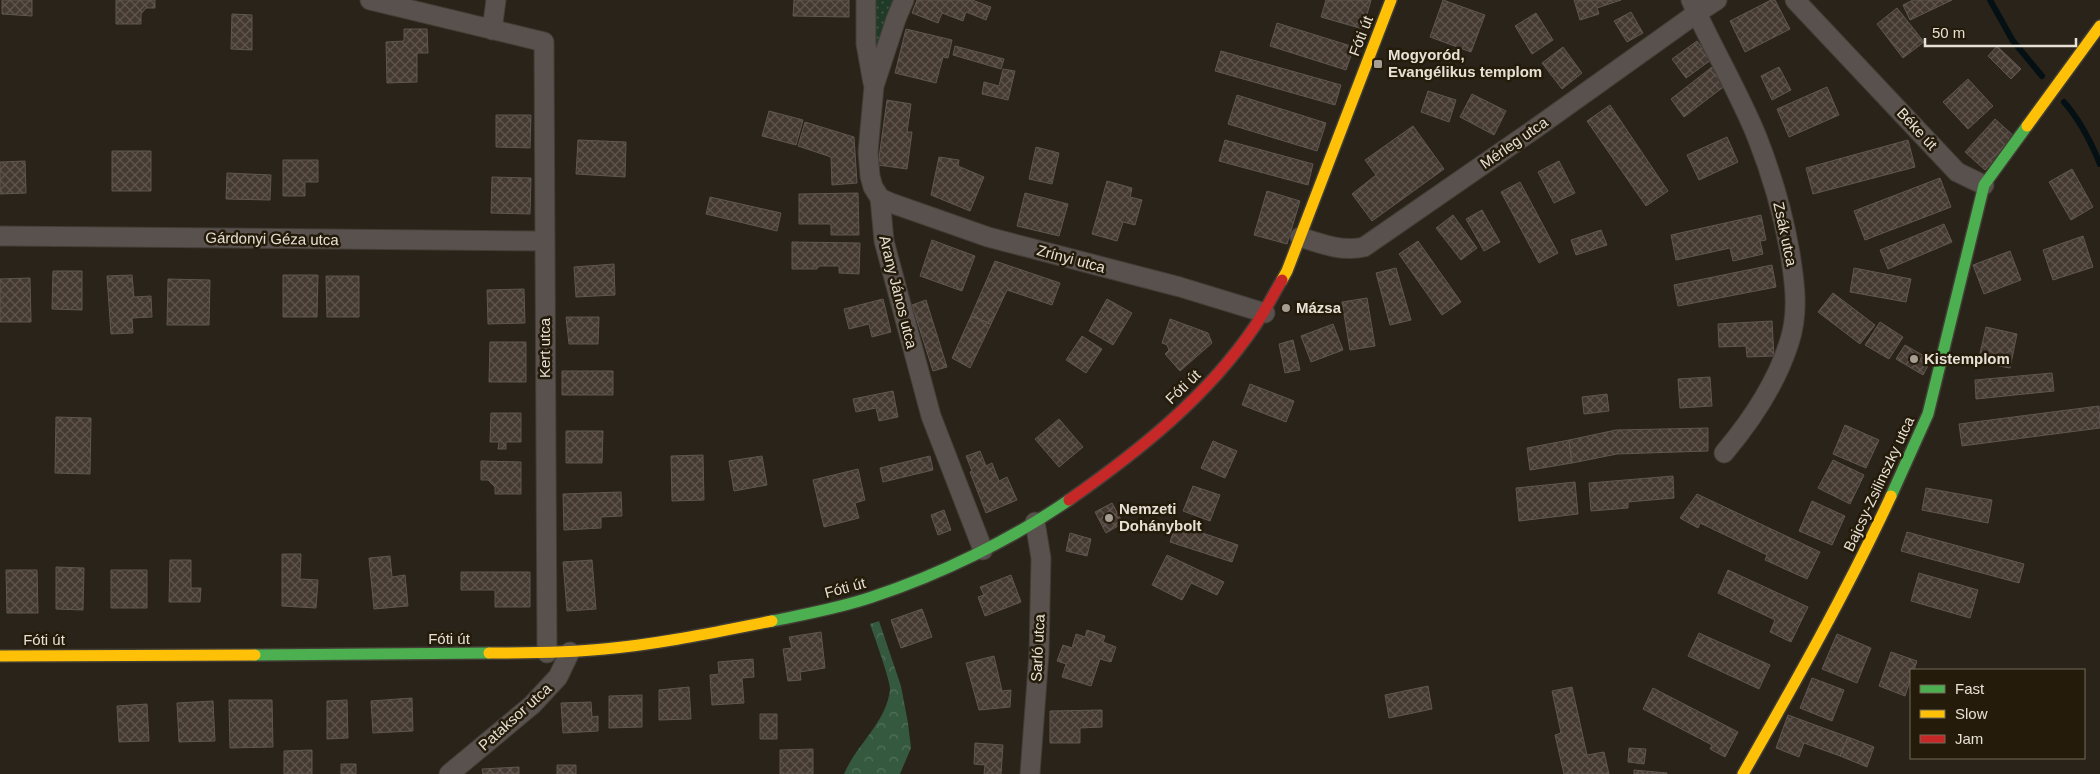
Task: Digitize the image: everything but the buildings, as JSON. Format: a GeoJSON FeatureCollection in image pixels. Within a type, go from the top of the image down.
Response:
{"type":"FeatureCollection","features":[{"type":"Feature","properties":{"kind":"main road","name":"Fóti út"},"geometry":{"type":"LineString","coordinates":[[0,656],[547,653],[654,644],[803,615],[884,593],[983,550],[1035,522],[1126,458],[1165,426],[1214,378],[1265,313],[1286,271],[1300,237],[1391,0]]}},
{"type":"Feature","properties":{"kind":"main road"},"geometry":{"type":"LineString","coordinates":[[1984,185],[2100,26]]}},
{"type":"Feature","properties":{"kind":"main road","name":"Bajcsy-Zsilinszky utca"},"geometry":{"type":"LineString","coordinates":[[1744,774],[1815,648],[1861,560],[1928,414],[1984,185]]}},
{"type":"Feature","properties":{"kind":"street"},"geometry":{"type":"LineString","coordinates":[[370,0],[492,30],[496,0]]}},
{"type":"Feature","properties":{"kind":"street"},"geometry":{"type":"LineString","coordinates":[[866,0],[866,44],[874,86]]}},
{"type":"Feature","properties":{"kind":"street","name":"Arany János utca"},"geometry":{"type":"LineString","coordinates":[[904,0],[874,86],[868,152],[873,188],[880,198],[884,241],[931,416],[983,550]]}},
{"type":"Feature","properties":{"kind":"street","name":"Mérleg utca"},"geometry":{"type":"LineString","coordinates":[[1300,237],[1353,250],[1364,247],[1536,128],[1694,6],[1717,0]]}},
{"type":"Feature","properties":{"kind":"street","name":"Béke út"},"geometry":{"type":"LineString","coordinates":[[1795,0],[1957,172],[1984,185]]}},
{"type":"Feature","properties":{"kind":"street","name":"Zsák utca"},"geometry":{"type":"LineString","coordinates":[[1694,6],[1760,144],[1780,204],[1795,286],[1796,307],[1793,326],[1780,366],[1756,410],[1724,453]]}},
{"type":"Feature","properties":{"kind":"street","name":"Kert utca"},"geometry":{"type":"LineString","coordinates":[[492,30],[544,42],[547,653]]}},
{"type":"Feature","properties":{"kind":"street","name":"Zrínyi utca"},"geometry":{"type":"LineString","coordinates":[[880,198],[988,237],[1180,287],[1265,313]]}},
{"type":"Feature","properties":{"kind":"street","name":"Gárdonyi Géza utca"},"geometry":{"type":"LineString","coordinates":[[0,236],[544,241]]}},
{"type":"Feature","properties":{"kind":"street","name":"Sarló utca"},"geometry":{"type":"LineString","coordinates":[[1030,774],[1039,653],[1041,558],[1035,522]]}},
{"type":"Feature","properties":{"kind":"street","name":"Pataksor utca"},"geometry":{"type":"LineString","coordinates":[[449,774],[532,705],[558,676],[570,652]]}},
{"type":"Feature","properties":{"kind":"green space"},"geometry":{"type":"Polygon","coordinates":[[[871,0],[897,0],[874,67],[871,0]]]}},
{"type":"Feature","properties":{"kind":"green space"},"geometry":{"type":"Polygon","coordinates":[[[879,621],[901,686],[911,748],[900,774],[844,774],[849,763],[883,713],[890,690],[870,624],[879,621]]]}},
{"type":"Feature","properties":{"kind":"waterway"},"geometry":{"type":"LineString","coordinates":[[1990,0],[2013,41],[2042,76]]}},
{"type":"Feature","properties":{"kind":"waterway"},"geometry":{"type":"LineString","coordinates":[[2064,102],[2085,132],[2100,164]]}},
{"type":"Feature","properties":{"kind":"traffic: fast"},"geometry":{"type":"LineString","coordinates":[[1891,496],[1928,414],[1984,185],[2027,126]]}},
{"type":"Feature","properties":{"kind":"traffic: fast"},"geometry":{"type":"LineString","coordinates":[[772,621],[848,604],[923,578],[999,542],[1047,515],[1069,500]]}},
{"type":"Feature","properties":{"kind":"traffic: fast"},"geometry":{"type":"LineString","coordinates":[[255,655],[489,653]]}},
{"type":"Feature","properties":{"kind":"traffic: slow"},"geometry":{"type":"LineString","coordinates":[[1282,280],[1391,0]]}},
{"type":"Feature","properties":{"kind":"traffic: slow"},"geometry":{"type":"LineString","coordinates":[[2027,126],[2100,26]]}},
{"type":"Feature","properties":{"kind":"traffic: slow"},"geometry":{"type":"LineString","coordinates":[[1743,774],[1839,602],[1891,496]]}},
{"type":"Feature","properties":{"kind":"traffic: slow"},"geometry":{"type":"LineString","coordinates":[[489,653],[561,652],[625,647],[772,621]]}},
{"type":"Feature","properties":{"kind":"traffic: slow"},"geometry":{"type":"LineString","coordinates":[[0,656],[255,655]]}},
{"type":"Feature","properties":{"kind":"traffic: jam"},"geometry":{"type":"LineString","coordinates":[[1069,500],[1146,442],[1194,399],[1236,352],[1259,320],[1282,280]]}},
{"type":"Feature","properties":{"kind":"place","name":"Mogyoród, Evangélikus templom"},"geometry":{"type":"Point","coordinates":[1378,64]}},
{"type":"Feature","properties":{"kind":"place","name":"Mázsa"},"geometry":{"type":"Point","coordinates":[1286,308]}},
{"type":"Feature","properties":{"kind":"place","name":"Kistemplom"},"geometry":{"type":"Point","coordinates":[1914,359]}},
{"type":"Feature","properties":{"kind":"place","name":"Nemzeti Dohánybolt"},"geometry":{"type":"Point","coordinates":[1109,518]}}]}
